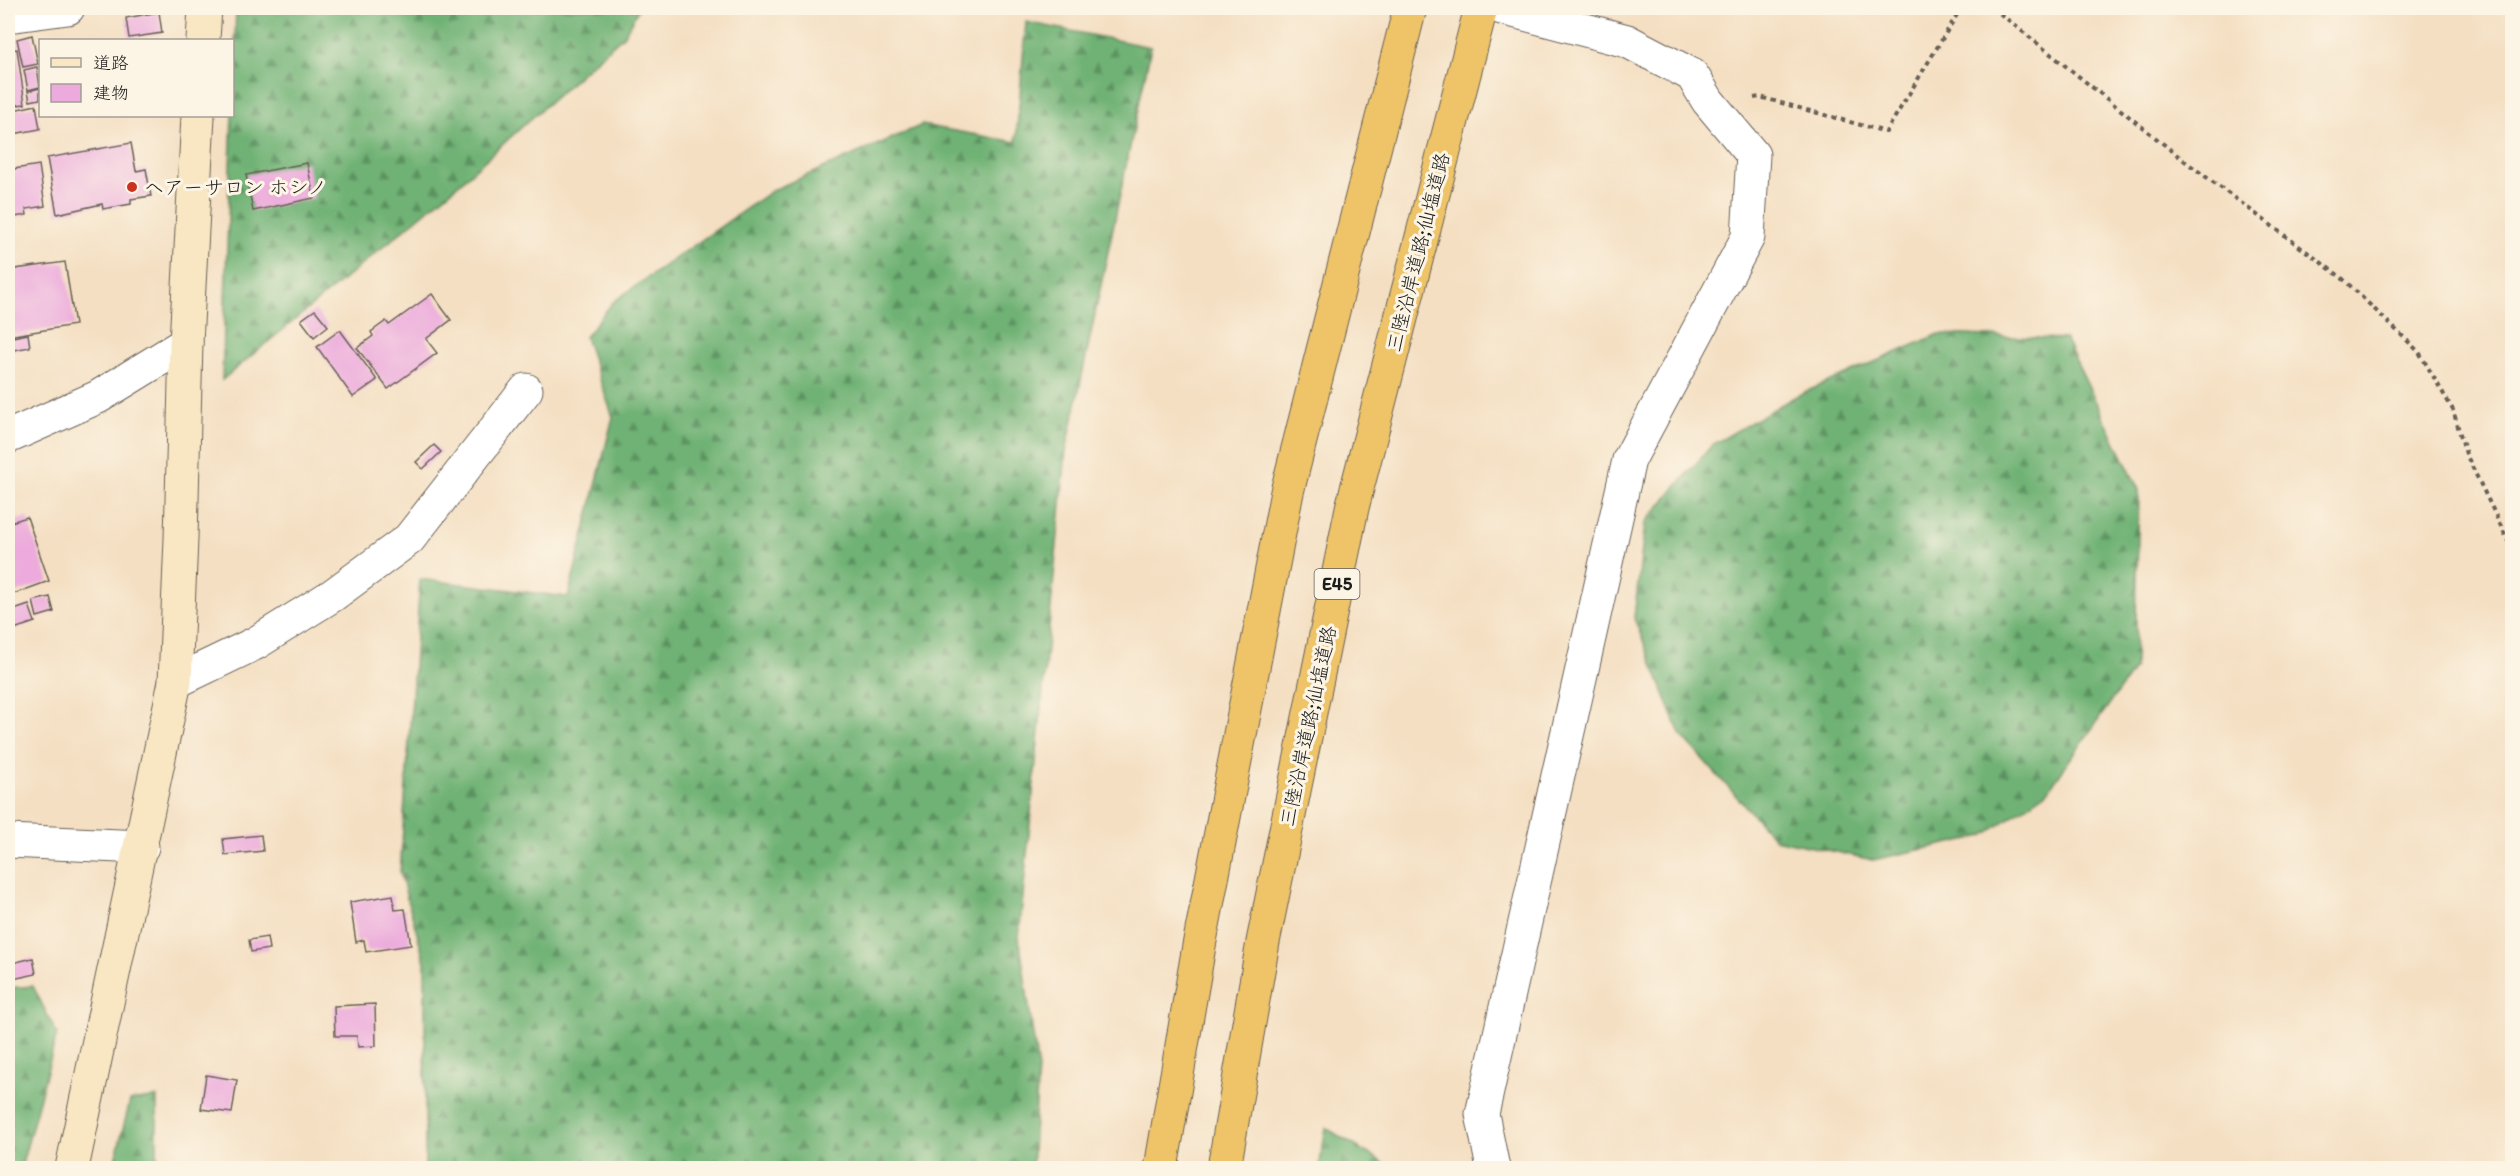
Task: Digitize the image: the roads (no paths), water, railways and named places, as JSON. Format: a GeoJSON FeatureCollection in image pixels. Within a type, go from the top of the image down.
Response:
{"type":"FeatureCollection","features":[{"type":"Feature","properties":{"kind":"highway"},"geometry":{"type":"LineString","coordinates":[[1161,1168],[1199,946],[1287,492],[1410,8]]}},
{"type":"Feature","properties":{"kind":"highway","name":"三陸沿岸道路;仙塩道路"},"geometry":{"type":"LineString","coordinates":[[1224,1168],[1263,942],[1352,508],[1481,8]]}},
{"type":"Feature","properties":{"kind":"street"},"geometry":{"type":"LineString","coordinates":[[8,16],[68,8]]}},
{"type":"Feature","properties":{"kind":"street"},"geometry":{"type":"LineString","coordinates":[[203,39],[205,8]]}},
{"type":"Feature","properties":{"kind":"street"},"geometry":{"type":"LineString","coordinates":[[1493,1168],[1482,1114],[1629,460],[1748,237],[1753,155],[1708,101],[1692,75],[1627,41],[1502,8]]}},
{"type":"Feature","properties":{"kind":"street"},"geometry":{"type":"LineString","coordinates":[[72,1168],[110,985],[142,847],[175,682],[186,343],[198,117]]}},
{"type":"Feature","properties":{"kind":"street"},"geometry":{"type":"LineString","coordinates":[[8,438],[98,397],[186,343]]}},
{"type":"Feature","properties":{"kind":"street"},"geometry":{"type":"LineString","coordinates":[[175,682],[256,643],[333,594],[410,539],[526,390]]}},
{"type":"Feature","properties":{"kind":"street"},"geometry":{"type":"LineString","coordinates":[[8,841],[142,847]]}},
{"type":"Feature","properties":{"kind":"place","name":"ヘアーサロン ホシノ"},"geometry":{"type":"Point","coordinates":[132,187]}}]}
